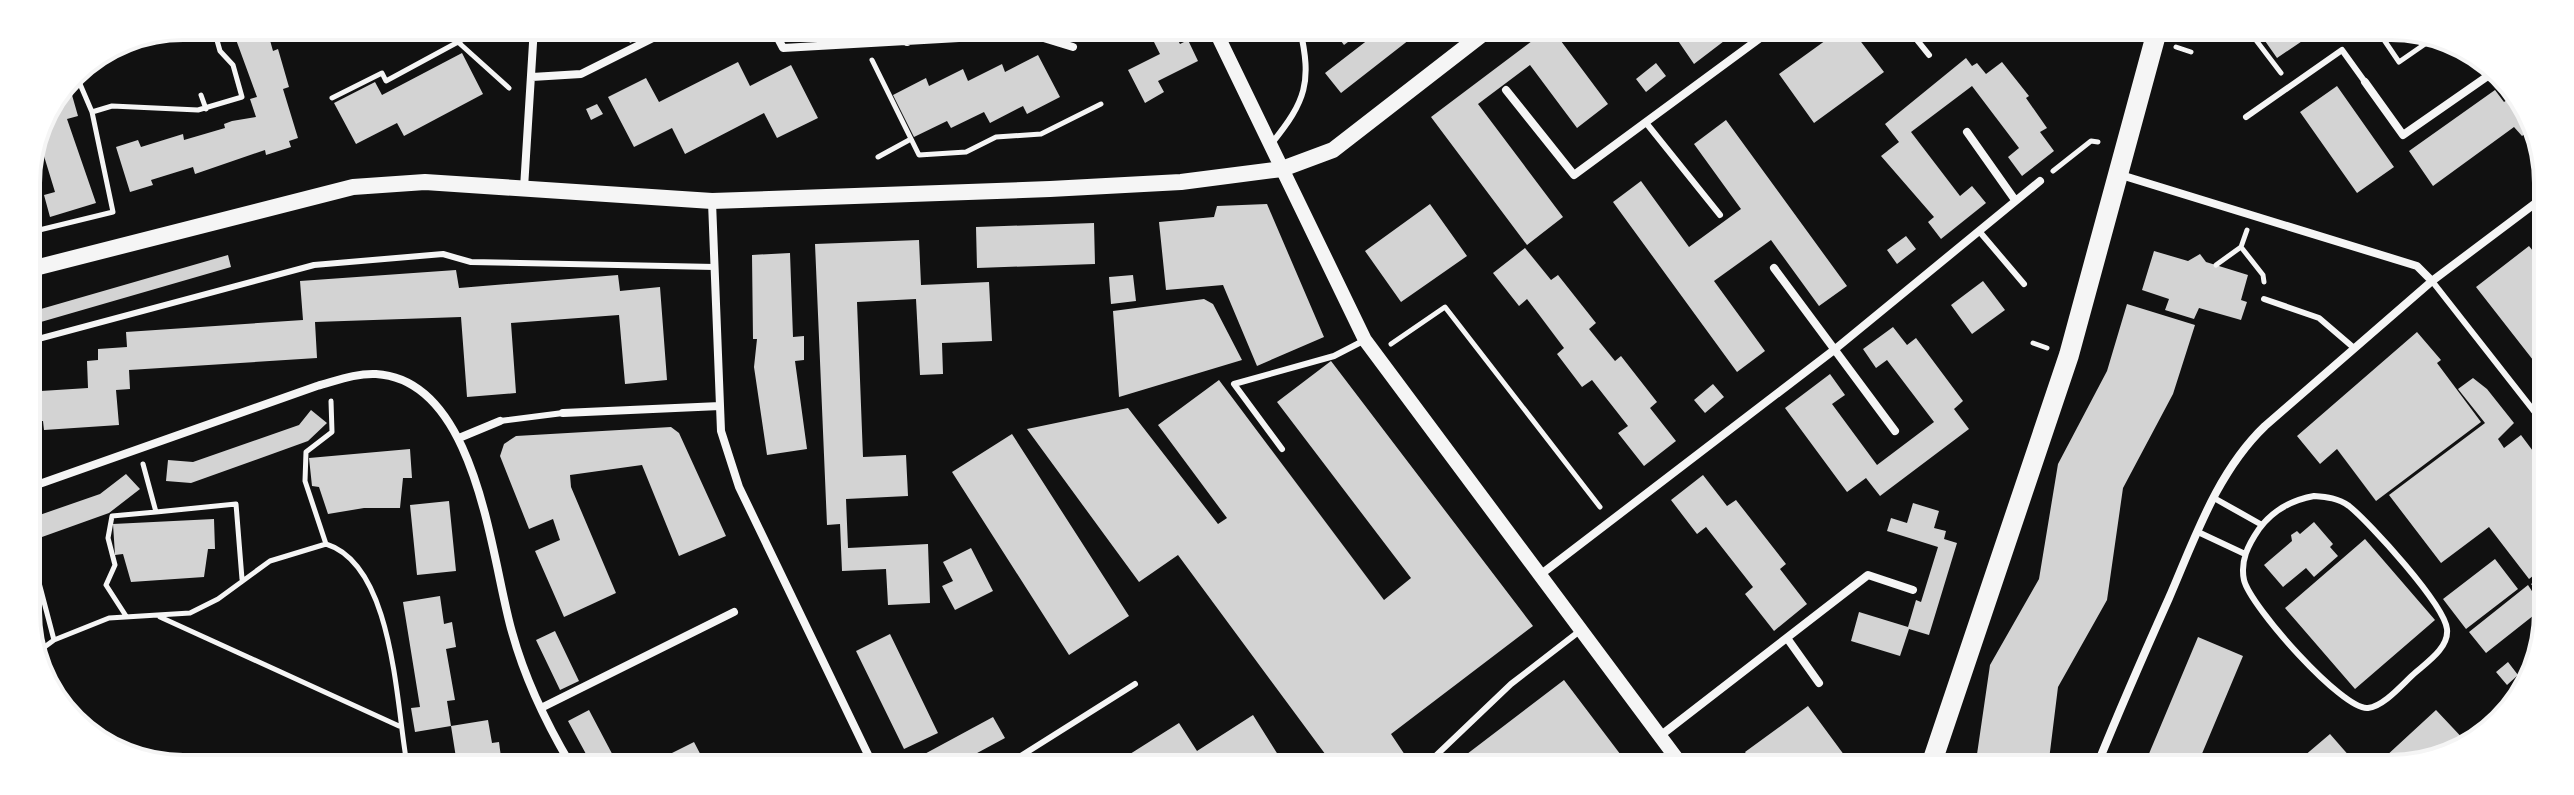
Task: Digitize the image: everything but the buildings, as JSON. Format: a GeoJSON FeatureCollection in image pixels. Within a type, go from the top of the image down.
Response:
{"type":"FeatureCollection","features":[{"type":"Feature","properties":{"kind":"main road"},"geometry":{"type":"LineString","coordinates":[[40,267],[353,187],[425,182],[712,201],[1066,189],[1181,182],[1282,169],[1333,150],[1475,40]]}},
{"type":"Feature","properties":{"kind":"main road"},"geometry":{"type":"LineString","coordinates":[[1934,755],[2069,355],[2120,174],[2163,40]]}},
{"type":"Feature","properties":{"kind":"street"},"geometry":{"type":"LineString","coordinates":[[524,188],[533,40]]}},
{"type":"Feature","properties":{"kind":"street"},"geometry":{"type":"LineString","coordinates":[[532,77],[581,74],[649,40]]}},
{"type":"Feature","properties":{"kind":"street"},"geometry":{"type":"LineString","coordinates":[[779,40],[783,48],[925,40]]}},
{"type":"Feature","properties":{"kind":"street"},"geometry":{"type":"LineString","coordinates":[[1050,40],[1073,47]]}},
{"type":"Feature","properties":{"kind":"street"},"geometry":{"type":"LineString","coordinates":[[1220,40],[1365,340],[1674,755]]}},
{"type":"Feature","properties":{"kind":"street"},"geometry":{"type":"LineString","coordinates":[[1506,90],[1571,174],[1583,170],[1758,40]]}},
{"type":"Feature","properties":{"kind":"street"},"geometry":{"type":"LineString","coordinates":[[2365,82],[2403,135],[2487,77]]}},
{"type":"Feature","properties":{"kind":"street"},"geometry":{"type":"LineString","coordinates":[[1967,132],[2015,200]]}},
{"type":"Feature","properties":{"kind":"street"},"geometry":{"type":"LineString","coordinates":[[2120,174],[2417,266],[2432,281]]}},
{"type":"Feature","properties":{"kind":"street"},"geometry":{"type":"LineString","coordinates":[[1540,575],[1834,350],[2040,181]]}},
{"type":"Feature","properties":{"kind":"street"},"geometry":{"type":"LineString","coordinates":[[712,201],[723,441],[739,487],[868,755]]}},
{"type":"Feature","properties":{"kind":"street"},"geometry":{"type":"LineString","coordinates":[[2102,755],[2214,498],[2250,440],[2432,281],[2534,204]]}},
{"type":"Feature","properties":{"kind":"street"},"geometry":{"type":"LineString","coordinates":[[1774,268],[1895,431]]}},
{"type":"Feature","properties":{"kind":"street"},"geometry":{"type":"LineString","coordinates":[[40,484],[330,383],[367,374],[397,379],[435,406],[459,438],[484,505],[518,653],[541,708],[566,755]]}},
{"type":"Feature","properties":{"kind":"street"},"geometry":{"type":"LineString","coordinates":[[563,413],[720,406]]}},
{"type":"Feature","properties":{"kind":"street"},"geometry":{"type":"LineString","coordinates":[[459,438],[500,421]]}},
{"type":"Feature","properties":{"kind":"street"},"geometry":{"type":"LineString","coordinates":[[1660,736],[1868,575],[1913,590]]}},
{"type":"Feature","properties":{"kind":"street"},"geometry":{"type":"LineString","coordinates":[[541,708],[734,612]]}},
{"type":"Feature","properties":{"kind":"street"},"geometry":{"type":"LineString","coordinates":[[1787,638],[1819,683]]}},
{"type":"Feature","properties":{"kind":"lane"},"geometry":{"type":"LineString","coordinates":[[1270,145],[1300,109],[1307,61],[1302,40]]}},
{"type":"Feature","properties":{"kind":"lane"},"geometry":{"type":"LineString","coordinates":[[1917,40],[1929,55]]}},
{"type":"Feature","properties":{"kind":"lane"},"geometry":{"type":"LineString","coordinates":[[2246,117],[2342,50],[2365,82]]}},
{"type":"Feature","properties":{"kind":"lane"},"geometry":{"type":"LineString","coordinates":[[1647,124],[1720,215]]}},
{"type":"Feature","properties":{"kind":"lane"},"geometry":{"type":"LineString","coordinates":[[1979,231],[2024,284]]}},
{"type":"Feature","properties":{"kind":"lane"},"geometry":{"type":"LineString","coordinates":[[40,339],[314,265],[443,254],[471,262],[715,267]]}},
{"type":"Feature","properties":{"kind":"lane"},"geometry":{"type":"LineString","coordinates":[[2432,281],[2534,411]]}},
{"type":"Feature","properties":{"kind":"lane"},"geometry":{"type":"LineString","coordinates":[[2264,299],[2319,318],[2354,348]]}},
{"type":"Feature","properties":{"kind":"lane"},"geometry":{"type":"LineString","coordinates":[[1282,449],[1234,384],[1334,356],[1365,340]]}},
{"type":"Feature","properties":{"kind":"lane"},"geometry":{"type":"LineString","coordinates":[[500,421],[563,413]]}},
{"type":"Feature","properties":{"kind":"lane"},"geometry":{"type":"LineString","coordinates":[[2214,498],[2262,525]]}},
{"type":"Feature","properties":{"kind":"lane"},"geometry":{"type":"LineString","coordinates":[[2333,498],[2348,505],[2406,566],[2442,613],[2447,628],[2446,640],[2436,655],[2379,704],[2367,708],[2352,704],[2265,617],[2250,597],[2244,581],[2245,554],[2262,525],[2298,499],[2333,498]]}},
{"type":"Feature","properties":{"kind":"lane"},"geometry":{"type":"LineString","coordinates":[[2198,532],[2245,554]]}},
{"type":"Feature","properties":{"kind":"lane"},"geometry":{"type":"LineString","coordinates":[[1437,755],[1511,684],[1581,630]]}},
{"type":"Feature","properties":{"kind":"lane"},"geometry":{"type":"LineString","coordinates":[[1022,755],[1135,684]]}},
{"type":"Feature","properties":{"kind":"path"},"geometry":{"type":"LineString","coordinates":[[92,112],[112,106],[206,109],[242,97],[233,65],[220,51],[217,40]]}},
{"type":"Feature","properties":{"kind":"path"},"geometry":{"type":"LineString","coordinates":[[332,98],[382,73],[386,81],[462,40]]}},
{"type":"Feature","properties":{"kind":"path"},"geometry":{"type":"LineString","coordinates":[[2168,40],[2191,52]]}},
{"type":"Feature","properties":{"kind":"path"},"geometry":{"type":"LineString","coordinates":[[2256,40],[2291,86]]}},
{"type":"Feature","properties":{"kind":"path"},"geometry":{"type":"LineString","coordinates":[[2384,40],[2399,62],[2425,44]]}},
{"type":"Feature","properties":{"kind":"path"},"geometry":{"type":"LineString","coordinates":[[458,42],[509,88]]}},
{"type":"Feature","properties":{"kind":"path"},"geometry":{"type":"LineString","coordinates":[[872,59],[919,155],[966,152],[996,137],[1041,134],[1101,104]]}},
{"type":"Feature","properties":{"kind":"path"},"geometry":{"type":"LineString","coordinates":[[40,230],[113,212],[92,112],[79,85]]}},
{"type":"Feature","properties":{"kind":"path"},"geometry":{"type":"LineString","coordinates":[[201,95],[206,109]]}},
{"type":"Feature","properties":{"kind":"path"},"geometry":{"type":"LineString","coordinates":[[127,107],[128,96]]}},
{"type":"Feature","properties":{"kind":"path"},"geometry":{"type":"LineString","coordinates":[[878,157],[911,139]]}},
{"type":"Feature","properties":{"kind":"path"},"geometry":{"type":"LineString","coordinates":[[2040,181],[2091,141],[2098,142]]}},
{"type":"Feature","properties":{"kind":"path"},"geometry":{"type":"LineString","coordinates":[[2216,265],[2241,247],[2252,214]]}},
{"type":"Feature","properties":{"kind":"path"},"geometry":{"type":"LineString","coordinates":[[2241,247],[2263,275],[2264,299]]}},
{"type":"Feature","properties":{"kind":"path"},"geometry":{"type":"LineString","coordinates":[[1376,355],[1445,307],[1610,520]]}},
{"type":"Feature","properties":{"kind":"path"},"geometry":{"type":"LineString","coordinates":[[2033,343],[2052,349]]}},
{"type":"Feature","properties":{"kind":"path"},"geometry":{"type":"LineString","coordinates":[[326,544],[305,481],[306,452],[332,432],[330,383]]}},
{"type":"Feature","properties":{"kind":"path"},"geometry":{"type":"LineString","coordinates":[[140,449],[156,512]]}},
{"type":"Feature","properties":{"kind":"path"},"geometry":{"type":"LineString","coordinates":[[126,616],[106,585],[115,565],[108,538],[112,516],[236,504],[242,579]]}},
{"type":"Feature","properties":{"kind":"path"},"geometry":{"type":"LineString","coordinates":[[45,647],[54,640],[109,618],[190,613],[270,561],[326,544],[346,553],[363,572],[388,639],[405,755]]}},
{"type":"Feature","properties":{"kind":"path"},"geometry":{"type":"LineString","coordinates":[[40,587],[54,640]]}},
{"type":"Feature","properties":{"kind":"path"},"geometry":{"type":"LineString","coordinates":[[159,617],[400,727]]}}]}
